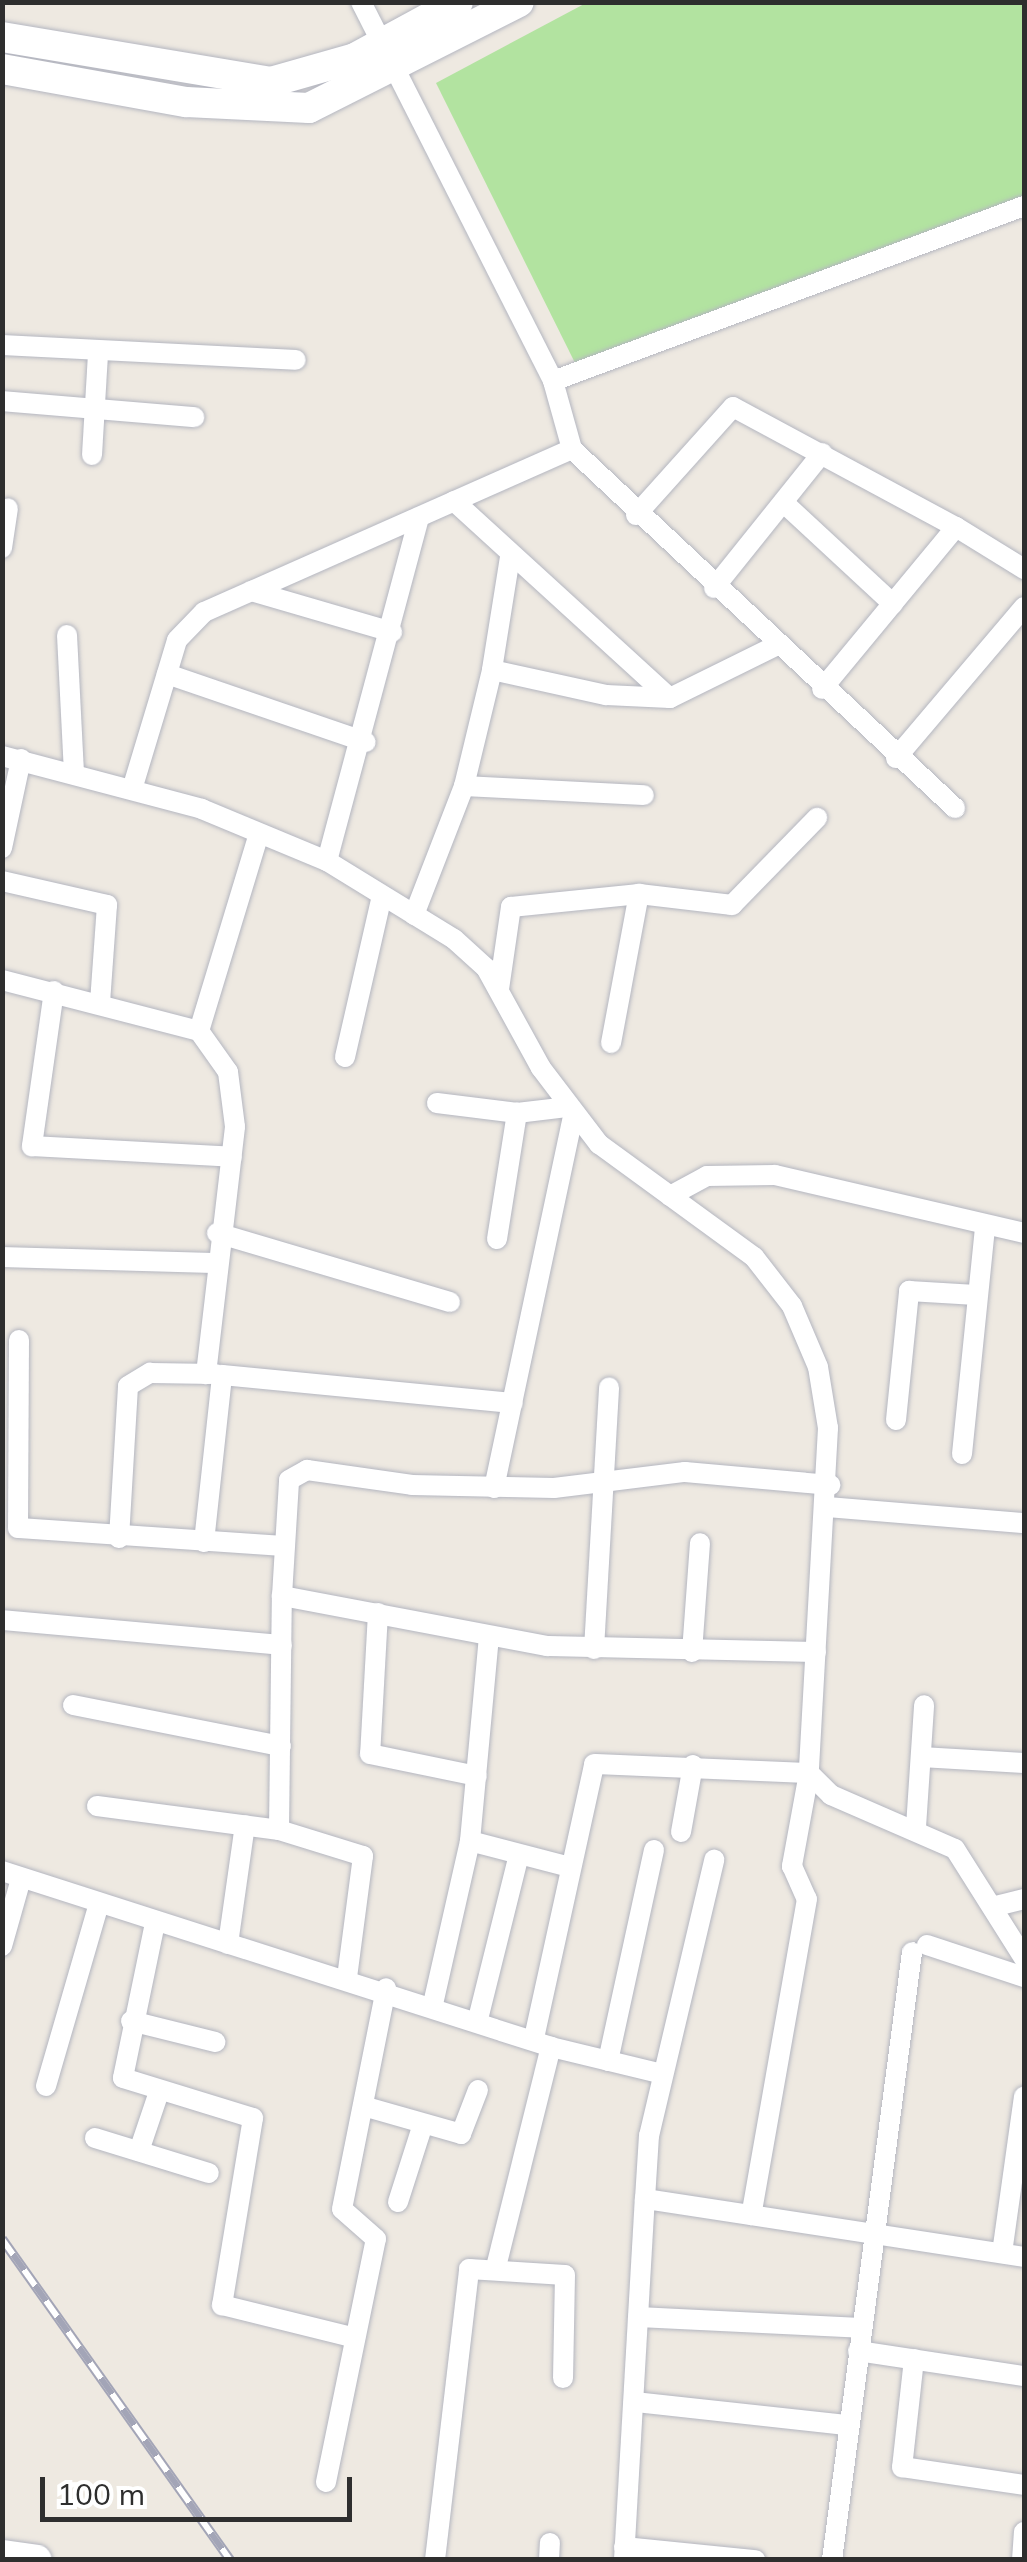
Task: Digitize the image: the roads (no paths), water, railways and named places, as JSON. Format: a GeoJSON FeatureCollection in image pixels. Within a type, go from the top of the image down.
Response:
{"type":"FeatureCollection","features":[{"type":"Feature","properties":{"kind":"main road"},"geometry":{"type":"LineString","coordinates":[[2,69],[268,112],[309,108],[390,56],[458,2]]}},
{"type":"Feature","properties":{"kind":"main road"},"geometry":{"type":"LineString","coordinates":[[2,37],[271,82],[304,79],[390,56],[519,2]]}},
{"type":"Feature","properties":{"kind":"main road"},"geometry":{"type":"LineString","coordinates":[[2,2555],[37,2560]]}},
{"type":"Feature","properties":{"kind":"street"},"geometry":{"type":"LineString","coordinates":[[362,2],[553,381],[572,449],[775,646],[955,808]]}},
{"type":"Feature","properties":{"kind":"street"},"geometry":{"type":"LineString","coordinates":[[553,381],[1024,206]]}},
{"type":"Feature","properties":{"kind":"street"},"geometry":{"type":"LineString","coordinates":[[2,345],[98,353],[296,360]]}},
{"type":"Feature","properties":{"kind":"street"},"geometry":{"type":"LineString","coordinates":[[92,455],[98,353]]}},
{"type":"Feature","properties":{"kind":"street"},"geometry":{"type":"LineString","coordinates":[[2,402],[194,417]]}},
{"type":"Feature","properties":{"kind":"street"},"geometry":{"type":"LineString","coordinates":[[636,514],[723,410],[745,410],[1024,569]]}},
{"type":"Feature","properties":{"kind":"street"},"geometry":{"type":"LineString","coordinates":[[133,786],[167,674],[188,624],[251,591],[572,449]]}},
{"type":"Feature","properties":{"kind":"street"},"geometry":{"type":"LineString","coordinates":[[714,588],[822,453]]}},
{"type":"Feature","properties":{"kind":"street"},"geometry":{"type":"LineString","coordinates":[[454,501],[510,557],[670,698]]}},
{"type":"Feature","properties":{"kind":"street"},"geometry":{"type":"LineString","coordinates":[[784,504],[893,604]]}},
{"type":"Feature","properties":{"kind":"street"},"geometry":{"type":"LineString","coordinates":[[2,548],[8,508]]}},
{"type":"Feature","properties":{"kind":"street"},"geometry":{"type":"LineString","coordinates":[[327,862],[366,742],[419,517]]}},
{"type":"Feature","properties":{"kind":"street"},"geometry":{"type":"LineString","coordinates":[[822,689],[956,527]]}},
{"type":"Feature","properties":{"kind":"street"},"geometry":{"type":"LineString","coordinates":[[414,915],[464,786],[492,670],[510,557]]}},
{"type":"Feature","properties":{"kind":"street"},"geometry":{"type":"LineString","coordinates":[[251,591],[392,632]]}},
{"type":"Feature","properties":{"kind":"street"},"geometry":{"type":"LineString","coordinates":[[896,758],[1024,607]]}},
{"type":"Feature","properties":{"kind":"street"},"geometry":{"type":"LineString","coordinates":[[67,635],[74,772]]}},
{"type":"Feature","properties":{"kind":"street"},"geometry":{"type":"LineString","coordinates":[[492,670],[606,695],[670,698],[775,646]]}},
{"type":"Feature","properties":{"kind":"street"},"geometry":{"type":"LineString","coordinates":[[167,674],[366,742]]}},
{"type":"Feature","properties":{"kind":"street"},"geometry":{"type":"LineString","coordinates":[[2,848],[12,758],[133,786],[327,862],[454,938],[499,989],[570,1112],[670,1196],[754,1257],[792,1306],[818,1367],[830,1486],[809,1772],[792,1866],[806,1899],[751,2216]]}},
{"type":"Feature","properties":{"kind":"street"},"geometry":{"type":"LineString","coordinates":[[464,786],[644,796]]}},
{"type":"Feature","properties":{"kind":"street"},"geometry":{"type":"LineString","coordinates":[[499,989],[512,907],[639,894],[732,905],[817,818]]}},
{"type":"Feature","properties":{"kind":"street"},"geometry":{"type":"LineString","coordinates":[[199,1031],[259,834]]}},
{"type":"Feature","properties":{"kind":"street"},"geometry":{"type":"LineString","coordinates":[[2,881],[107,905],[100,1002]]}},
{"type":"Feature","properties":{"kind":"street"},"geometry":{"type":"LineString","coordinates":[[612,1042],[639,894]]}},
{"type":"Feature","properties":{"kind":"street"},"geometry":{"type":"LineString","coordinates":[[345,1058],[382,896]]}},
{"type":"Feature","properties":{"kind":"street"},"geometry":{"type":"LineString","coordinates":[[2,980],[100,1002],[199,1031],[228,1072],[232,1157],[212,1263],[214,1374],[204,1542]]}},
{"type":"Feature","properties":{"kind":"street"},"geometry":{"type":"LineString","coordinates":[[54,991],[32,1146],[232,1157]]}},
{"type":"Feature","properties":{"kind":"street"},"geometry":{"type":"LineString","coordinates":[[437,1103],[517,1114],[570,1112]]}},
{"type":"Feature","properties":{"kind":"street"},"geometry":{"type":"LineString","coordinates":[[494,1488],[570,1112]]}},
{"type":"Feature","properties":{"kind":"street"},"geometry":{"type":"LineString","coordinates":[[498,1238],[517,1114]]}},
{"type":"Feature","properties":{"kind":"street"},"geometry":{"type":"LineString","coordinates":[[670,1196],[708,1176],[775,1175],[1024,1233]]}},
{"type":"Feature","properties":{"kind":"street"},"geometry":{"type":"LineString","coordinates":[[962,1454],[985,1226]]}},
{"type":"Feature","properties":{"kind":"street"},"geometry":{"type":"LineString","coordinates":[[216,1234],[450,1302]]}},
{"type":"Feature","properties":{"kind":"street"},"geometry":{"type":"LineString","coordinates":[[2,1257],[212,1263]]}},
{"type":"Feature","properties":{"kind":"street"},"geometry":{"type":"LineString","coordinates":[[896,1420],[909,1291],[976,1294]]}},
{"type":"Feature","properties":{"kind":"street"},"geometry":{"type":"LineString","coordinates":[[19,1340],[18,1528],[119,1538],[284,1546]]}},
{"type":"Feature","properties":{"kind":"street"},"geometry":{"type":"LineString","coordinates":[[119,1538],[128,1386],[150,1374],[214,1374],[513,1403]]}},
{"type":"Feature","properties":{"kind":"street"},"geometry":{"type":"LineString","coordinates":[[594,1649],[609,1387]]}},
{"type":"Feature","properties":{"kind":"street"},"geometry":{"type":"LineString","coordinates":[[279,1830],[284,1546],[298,1470],[494,1488],[603,1485],[686,1472],[830,1486]]}},
{"type":"Feature","properties":{"kind":"street"},"geometry":{"type":"LineString","coordinates":[[828,1507],[1024,1523]]}},
{"type":"Feature","properties":{"kind":"street"},"geometry":{"type":"LineString","coordinates":[[692,1652],[700,1543]]}},
{"type":"Feature","properties":{"kind":"street"},"geometry":{"type":"LineString","coordinates":[[282,1596],[490,1636],[594,1649],[816,1652]]}},
{"type":"Feature","properties":{"kind":"street"},"geometry":{"type":"LineString","coordinates":[[378,1613],[370,1754],[476,1776]]}},
{"type":"Feature","properties":{"kind":"street"},"geometry":{"type":"LineString","coordinates":[[2,1620],[282,1645]]}},
{"type":"Feature","properties":{"kind":"street"},"geometry":{"type":"LineString","coordinates":[[434,2004],[470,1841],[490,1636]]}},
{"type":"Feature","properties":{"kind":"street"},"geometry":{"type":"LineString","coordinates":[[73,1705],[280,1746]]}},
{"type":"Feature","properties":{"kind":"street"},"geometry":{"type":"LineString","coordinates":[[916,1827],[924,1705]]}},
{"type":"Feature","properties":{"kind":"street"},"geometry":{"type":"LineString","coordinates":[[921,1757],[1024,1763]]}},
{"type":"Feature","properties":{"kind":"street"},"geometry":{"type":"LineString","coordinates":[[496,2267],[542,2042],[570,1867],[594,1764],[693,1764],[809,1772],[831,1795],[916,1827],[955,1849],[996,1906],[1024,1958]]}},
{"type":"Feature","properties":{"kind":"street"},"geometry":{"type":"LineString","coordinates":[[681,1832],[693,1764]]}},
{"type":"Feature","properties":{"kind":"street"},"geometry":{"type":"LineString","coordinates":[[97,1806],[279,1830],[363,1856],[348,1977]]}},
{"type":"Feature","properties":{"kind":"street"},"geometry":{"type":"LineString","coordinates":[[228,1944],[246,1825]]}},
{"type":"Feature","properties":{"kind":"street"},"geometry":{"type":"LineString","coordinates":[[470,1841],[570,1867]]}},
{"type":"Feature","properties":{"kind":"street"},"geometry":{"type":"LineString","coordinates":[[608,2061],[654,1850]]}},
{"type":"Feature","properties":{"kind":"street"},"geometry":{"type":"LineString","coordinates":[[478,2019],[518,1855]]}},
{"type":"Feature","properties":{"kind":"street"},"geometry":{"type":"LineString","coordinates":[[714,1860],[664,2074],[645,2200],[624,2554],[755,2560]]}},
{"type":"Feature","properties":{"kind":"street"},"geometry":{"type":"LineString","coordinates":[[2,1946],[12,1875],[98,1907],[386,1988],[542,2042],[664,2074]]}},
{"type":"Feature","properties":{"kind":"street"},"geometry":{"type":"LineString","coordinates":[[996,1906],[1024,1899]]}},
{"type":"Feature","properties":{"kind":"street"},"geometry":{"type":"LineString","coordinates":[[46,2086],[98,1907]]}},
{"type":"Feature","properties":{"kind":"street"},"geometry":{"type":"LineString","coordinates":[[155,1923],[131,2022],[123,2078],[158,2092],[252,2118],[222,2305],[355,2338]]}},
{"type":"Feature","properties":{"kind":"street"},"geometry":{"type":"LineString","coordinates":[[832,2560],[861,2328],[919,1948],[1024,1977]]}},
{"type":"Feature","properties":{"kind":"street"},"geometry":{"type":"LineString","coordinates":[[326,2482],[376,2239],[343,2216],[386,1988]]}},
{"type":"Feature","properties":{"kind":"street"},"geometry":{"type":"LineString","coordinates":[[131,2022],[215,2042]]}},
{"type":"Feature","properties":{"kind":"street"},"geometry":{"type":"LineString","coordinates":[[363,2106],[460,2134],[478,2090]]}},
{"type":"Feature","properties":{"kind":"street"},"geometry":{"type":"LineString","coordinates":[[139,2152],[158,2092]]}},
{"type":"Feature","properties":{"kind":"street"},"geometry":{"type":"LineString","coordinates":[[1002,2253],[1024,2097]]}},
{"type":"Feature","properties":{"kind":"street"},"geometry":{"type":"LineString","coordinates":[[398,2202],[423,2124]]}},
{"type":"Feature","properties":{"kind":"street"},"geometry":{"type":"LineString","coordinates":[[95,2138],[209,2173]]}},
{"type":"Feature","properties":{"kind":"street"},"geometry":{"type":"LineString","coordinates":[[645,2200],[1024,2257]]}},
{"type":"Feature","properties":{"kind":"street"},"geometry":{"type":"LineString","coordinates":[[435,2560],[467,2274],[496,2267],[565,2275],[563,2378]]}},
{"type":"Feature","properties":{"kind":"street"},"geometry":{"type":"LineString","coordinates":[[638,2316],[861,2328]]}},
{"type":"Feature","properties":{"kind":"street"},"geometry":{"type":"LineString","coordinates":[[858,2351],[1024,2376]]}},
{"type":"Feature","properties":{"kind":"street"},"geometry":{"type":"LineString","coordinates":[[914,2359],[902,2467],[1024,2484]]}},
{"type":"Feature","properties":{"kind":"street"},"geometry":{"type":"LineString","coordinates":[[634,2402],[848,2425]]}},
{"type":"Feature","properties":{"kind":"street"},"geometry":{"type":"LineString","coordinates":[[1022,2560],[1024,2532]]}},
{"type":"Feature","properties":{"kind":"railway"},"geometry":{"type":"LineString","coordinates":[[2,2239],[230,2560]]}}]}
